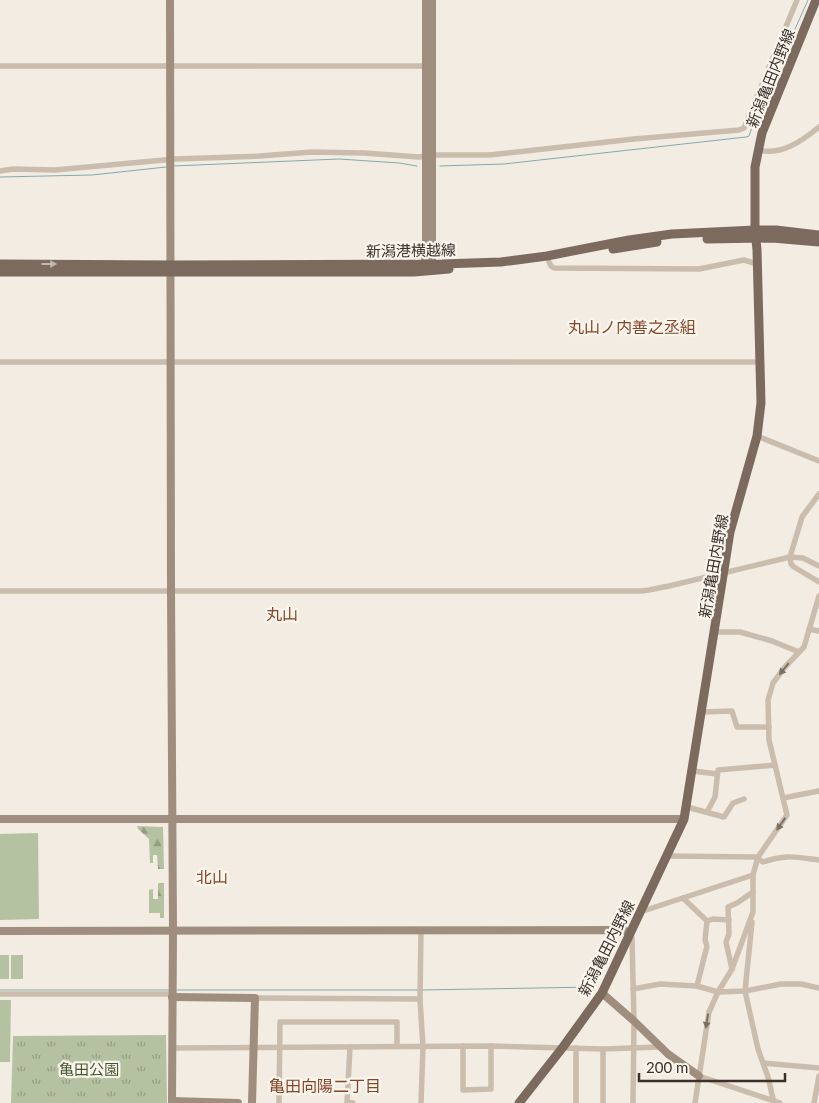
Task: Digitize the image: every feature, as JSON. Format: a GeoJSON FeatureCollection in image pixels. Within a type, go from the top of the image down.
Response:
{"type":"FeatureCollection","features":[{"type":"Feature","properties":{"kind":"main road","name":"新潟亀田内野線"},"geometry":{"type":"LineString","coordinates":[[519,1103],[602,993],[684,818],[687,807],[730,532],[758,436],[761,402],[755,167],[762,133],[816,0]]}},
{"type":"Feature","properties":{"kind":"main road","name":"新潟港横越線"},"geometry":{"type":"LineString","coordinates":[[428,267],[500,267],[549,262],[622,247],[670,240],[715,238],[776,230],[819,235]]}},
{"type":"Feature","properties":{"kind":"main road","name":"新潟港横越線"},"geometry":{"type":"LineString","coordinates":[[0,264],[171,269],[414,272],[442,264],[501,262],[547,256],[672,234],[756,234],[772,238],[819,242]]}},
{"type":"Feature","properties":{"kind":"main road","name":"新潟港横越線"},"geometry":{"type":"LineString","coordinates":[[0,272],[171,269]]}},
{"type":"Feature","properties":{"kind":"street"},"geometry":{"type":"LineString","coordinates":[[170,0],[173,819],[172,1102],[238,1103]]}},
{"type":"Feature","properties":{"kind":"street"},"geometry":{"type":"LineString","coordinates":[[426,0],[428,156]]}},
{"type":"Feature","properties":{"kind":"street"},"geometry":{"type":"LineString","coordinates":[[428,267],[426,253],[432,0]]}},
{"type":"Feature","properties":{"kind":"street"},"geometry":{"type":"LineString","coordinates":[[0,171],[13,169],[55,170],[170,160],[312,152],[420,157],[489,155],[739,130],[744,128],[797,0]]}},
{"type":"Feature","properties":{"kind":"street"},"geometry":{"type":"LineString","coordinates":[[0,66],[426,66]]}},
{"type":"Feature","properties":{"kind":"street"},"geometry":{"type":"LineString","coordinates":[[758,150],[768,152],[785,148],[803,140],[819,128]]}},
{"type":"Feature","properties":{"kind":"street"},"geometry":{"type":"LineString","coordinates":[[549,262],[554,268],[699,269],[744,260],[757,264]]}},
{"type":"Feature","properties":{"kind":"street"},"geometry":{"type":"LineString","coordinates":[[0,362],[760,362]]}},
{"type":"Feature","properties":{"kind":"street"},"geometry":{"type":"LineString","coordinates":[[758,436],[819,461]]}},
{"type":"Feature","properties":{"kind":"street"},"geometry":{"type":"LineString","coordinates":[[819,494],[802,518],[790,558],[791,564],[794,567],[819,582]]}},
{"type":"Feature","properties":{"kind":"street"},"geometry":{"type":"LineString","coordinates":[[0,591],[642,591],[790,558],[803,558],[819,566]]}},
{"type":"Feature","properties":{"kind":"street"},"geometry":{"type":"LineString","coordinates":[[774,1102],[758,1049],[745,991],[753,912],[753,876],[758,857],[787,815],[769,740],[768,700],[773,683],[804,646],[819,596]]}},
{"type":"Feature","properties":{"kind":"street"},"geometry":{"type":"LineString","coordinates":[[809,629],[819,631]]}},
{"type":"Feature","properties":{"kind":"street"},"geometry":{"type":"LineString","coordinates":[[715,632],[740,632],[772,641],[799,652]]}},
{"type":"Feature","properties":{"kind":"street"},"geometry":{"type":"LineString","coordinates":[[702,712],[732,711],[737,727],[769,727]]}},
{"type":"Feature","properties":{"kind":"street"},"geometry":{"type":"LineString","coordinates":[[707,812],[715,797],[718,770],[775,765]]}},
{"type":"Feature","properties":{"kind":"street"},"geometry":{"type":"LineString","coordinates":[[693,771],[717,774]]}},
{"type":"Feature","properties":{"kind":"street"},"geometry":{"type":"LineString","coordinates":[[783,798],[819,790]]}},
{"type":"Feature","properties":{"kind":"street"},"geometry":{"type":"LineString","coordinates":[[687,807],[724,818],[733,803],[744,799]]}},
{"type":"Feature","properties":{"kind":"street"},"geometry":{"type":"LineString","coordinates":[[0,819],[684,818]]}},
{"type":"Feature","properties":{"kind":"street"},"geometry":{"type":"LineString","coordinates":[[666,856],[758,857],[763,862],[781,857],[819,860]]}},
{"type":"Feature","properties":{"kind":"street"},"geometry":{"type":"LineString","coordinates":[[640,912],[753,876]]}},
{"type":"Feature","properties":{"kind":"street"},"geometry":{"type":"LineString","coordinates":[[732,969],[726,942],[729,934],[728,907],[737,904],[753,892]]}},
{"type":"Feature","properties":{"kind":"street"},"geometry":{"type":"LineString","coordinates":[[683,898],[707,921]]}},
{"type":"Feature","properties":{"kind":"street"},"geometry":{"type":"LineString","coordinates":[[695,1103],[709,1012],[732,969],[753,912]]}},
{"type":"Feature","properties":{"kind":"street"},"geometry":{"type":"LineString","coordinates":[[707,921],[713,919],[729,920]]}},
{"type":"Feature","properties":{"kind":"street"},"geometry":{"type":"LineString","coordinates":[[697,986],[707,946],[705,940],[707,921]]}},
{"type":"Feature","properties":{"kind":"street"},"geometry":{"type":"LineString","coordinates":[[0,930],[623,930],[630,933],[632,938],[633,1103]]}},
{"type":"Feature","properties":{"kind":"street"},"geometry":{"type":"LineString","coordinates":[[421,930],[420,999],[423,1047],[421,1103]]}},
{"type":"Feature","properties":{"kind":"street"},"geometry":{"type":"LineString","coordinates":[[633,989],[660,984],[697,986],[718,992],[745,991],[781,984],[801,984],[819,988]]}},
{"type":"Feature","properties":{"kind":"street"},"geometry":{"type":"LineString","coordinates":[[602,993],[668,1054],[699,1076],[780,1103]]}},
{"type":"Feature","properties":{"kind":"street"},"geometry":{"type":"LineString","coordinates":[[0,994],[420,999]]}},
{"type":"Feature","properties":{"kind":"street"},"geometry":{"type":"LineString","coordinates":[[252,1103],[255,998]]}},
{"type":"Feature","properties":{"kind":"street"},"geometry":{"type":"LineString","coordinates":[[279,1103],[280,1022],[397,1022],[397,1046]]}},
{"type":"Feature","properties":{"kind":"street"},"geometry":{"type":"LineString","coordinates":[[463,1046],[463,1090],[491,1089],[491,1046]]}},
{"type":"Feature","properties":{"kind":"street"},"geometry":{"type":"LineString","coordinates":[[172,1048],[491,1046],[633,1049],[660,1047]]}},
{"type":"Feature","properties":{"kind":"street"},"geometry":{"type":"LineString","coordinates":[[350,1047],[347,1102],[353,1103]]}},
{"type":"Feature","properties":{"kind":"street"},"geometry":{"type":"LineString","coordinates":[[576,1048],[576,1103]]}},
{"type":"Feature","properties":{"kind":"street"},"geometry":{"type":"LineString","coordinates":[[603,1048],[603,1103]]}},
{"type":"Feature","properties":{"kind":"street"},"geometry":{"type":"LineString","coordinates":[[763,1063],[819,1068]]}},
{"type":"Feature","properties":{"kind":"street"},"geometry":{"type":"LineString","coordinates":[[814,1103],[819,1076]]}},
{"type":"Feature","properties":{"kind":"green space"},"geometry":{"type":"Polygon","coordinates":[[[137,826],[163,827],[164,869],[158,869],[157,855],[153,855],[153,863],[150,863],[149,839],[137,826]]]}},
{"type":"Feature","properties":{"kind":"green space"},"geometry":{"type":"Polygon","coordinates":[[[38,833],[39,919],[0,920],[0,834],[38,833]]]}},
{"type":"Feature","properties":{"kind":"green space"},"geometry":{"type":"Polygon","coordinates":[[[158,883],[164,883],[164,918],[160,918],[160,913],[149,913],[149,890],[153,889],[153,899],[158,899],[158,883]]]}},
{"type":"Feature","properties":{"kind":"green space"},"geometry":{"type":"Polygon","coordinates":[[[0,955],[9,955],[9,979],[0,979],[0,955]]]}},
{"type":"Feature","properties":{"kind":"green space"},"geometry":{"type":"Polygon","coordinates":[[[11,955],[23,955],[23,979],[11,979],[11,955]]]}},
{"type":"Feature","properties":{"kind":"green space"},"geometry":{"type":"Polygon","coordinates":[[[0,1000],[11,1000],[10,1062],[0,1062],[0,1000]]]}},
{"type":"Feature","properties":{"kind":"green space","name":"亀田公園"},"geometry":{"type":"Polygon","coordinates":[[[166,1035],[167,1103],[11,1103],[13,1036],[166,1035]]]}},
{"type":"Feature","properties":{"kind":"waterway"},"geometry":{"type":"LineString","coordinates":[[440,166],[504,164],[749,136],[756,116],[808,0]]}},
{"type":"Feature","properties":{"kind":"waterway"},"geometry":{"type":"LineString","coordinates":[[173,166],[339,159],[417,166]]}},
{"type":"Feature","properties":{"kind":"waterway"},"geometry":{"type":"LineString","coordinates":[[0,177],[92,175],[166,167]]}},
{"type":"Feature","properties":{"kind":"waterway"},"geometry":{"type":"LineString","coordinates":[[422,990],[594,987]]}},
{"type":"Feature","properties":{"kind":"waterway"},"geometry":{"type":"LineString","coordinates":[[0,990],[170,990]]}},
{"type":"Feature","properties":{"kind":"waterway"},"geometry":{"type":"LineString","coordinates":[[177,990],[418,990]]}},
{"type":"Feature","properties":{"kind":"district","name":"丸山ノ内善之丞組"},"geometry":{"type":"Point","coordinates":[632,326]}},
{"type":"Feature","properties":{"kind":"district","name":"丸山"},"geometry":{"type":"Point","coordinates":[282,613]}},
{"type":"Feature","properties":{"kind":"district","name":"北山"},"geometry":{"type":"Point","coordinates":[212,876]}},
{"type":"Feature","properties":{"kind":"district","name":"亀田向陽二丁目"},"geometry":{"type":"Point","coordinates":[325,1085]}}]}
